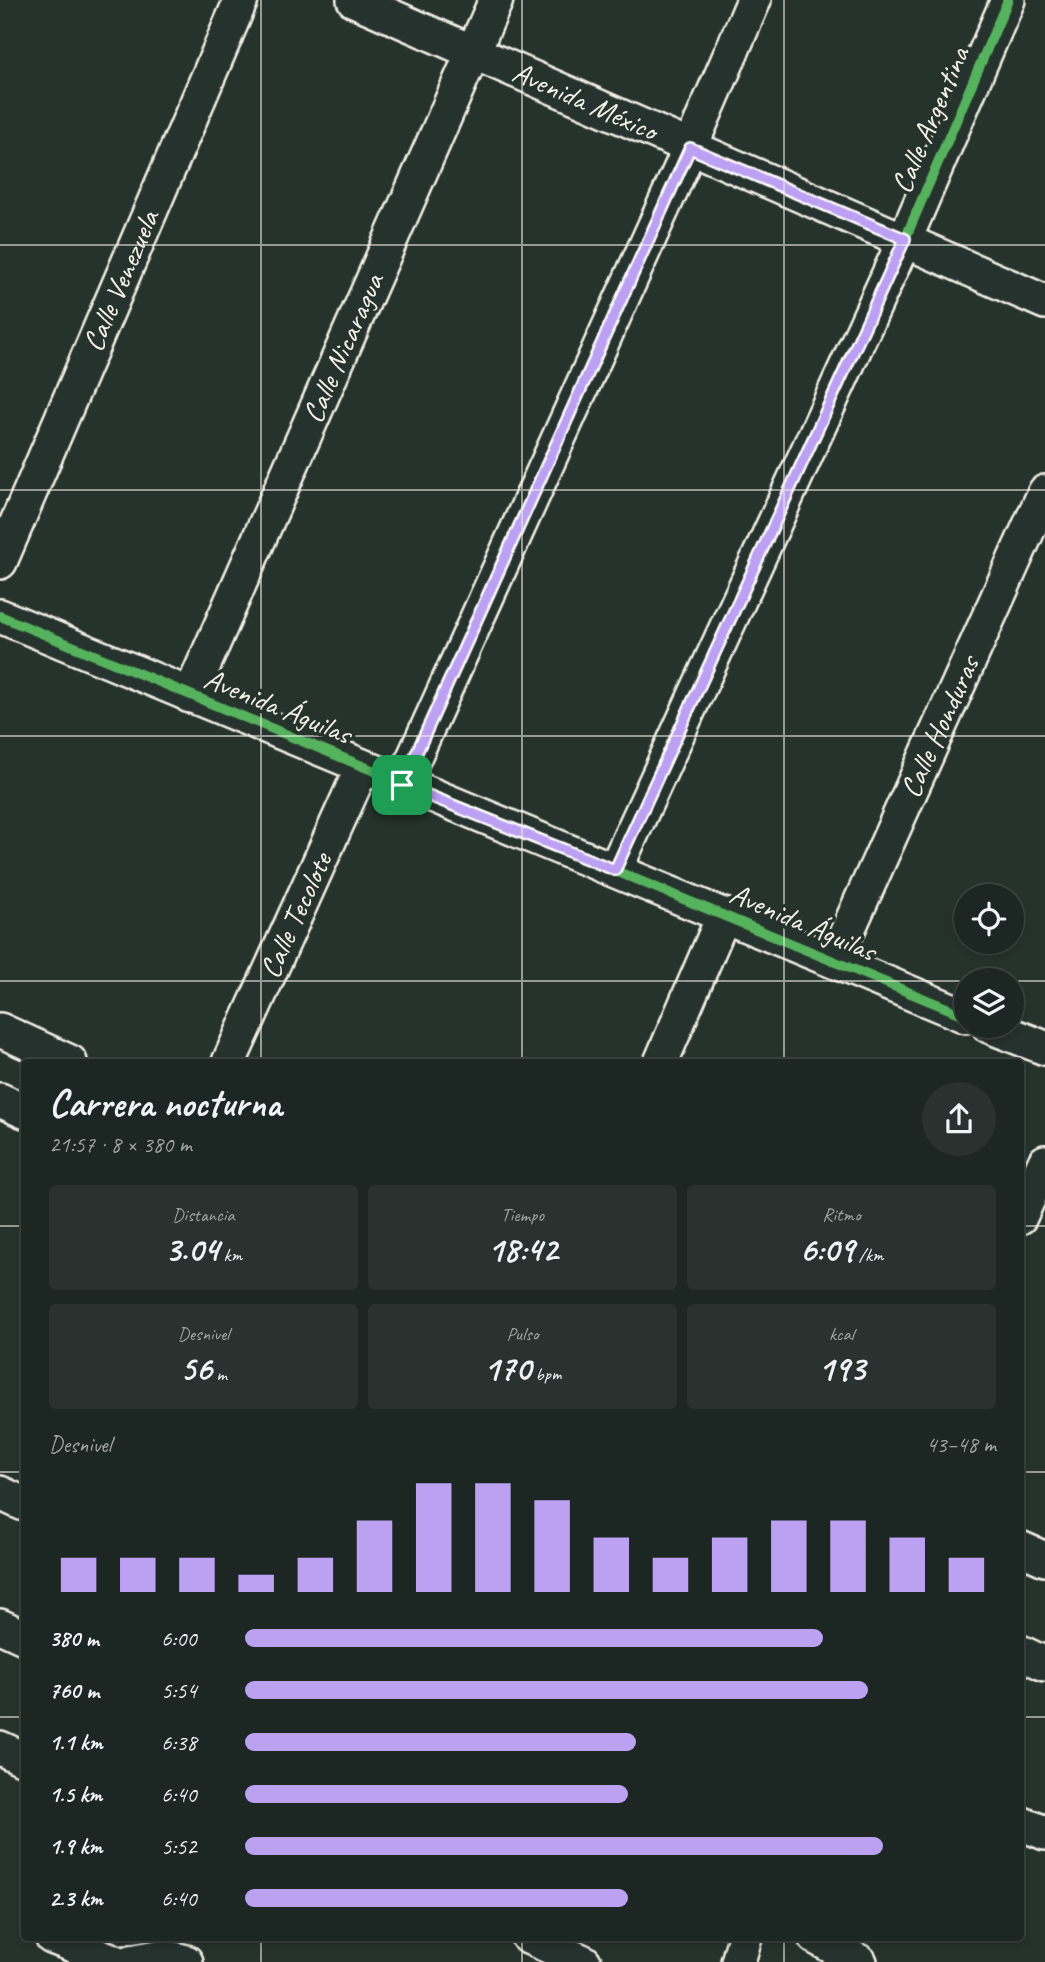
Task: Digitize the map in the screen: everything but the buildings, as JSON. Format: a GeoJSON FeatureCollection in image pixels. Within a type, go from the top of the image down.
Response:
{"type":"FeatureCollection","features":[{"type":"Feature","properties":{"kind":"street","name":"Calle Venezuela"},"geometry":{"type":"LineString","coordinates":[[0,562],[241,0]]}},
{"type":"Feature","properties":{"kind":"street","name":"Avenida México"},"geometry":{"type":"LineString","coordinates":[[354,0],[1045,302]]}},
{"type":"Feature","properties":{"kind":"street","name":"Calle Nicaragua"},"geometry":{"type":"LineString","coordinates":[[190,696],[496,0]]}},
{"type":"Feature","properties":{"kind":"street"},"geometry":{"type":"LineString","coordinates":[[402,785],[690,148],[754,0]]}},
{"type":"Feature","properties":{"kind":"street","name":"Calle Argentina"},"geometry":{"type":"LineString","coordinates":[[615,870],[905,239],[1008,0]]}},
{"type":"Feature","properties":{"kind":"street","name":"Calle Honduras"},"geometry":{"type":"LineString","coordinates":[[834,961],[1045,492]]}},
{"type":"Feature","properties":{"kind":"street","name":"Avenida Águilas"},"geometry":{"type":"LineString","coordinates":[[0,616],[402,785],[954,1011]]}},
{"type":"Feature","properties":{"kind":"street","name":"Calle Tecolote"},"geometry":{"type":"LineString","coordinates":[[230,1059],[362,768]]}},
{"type":"Feature","properties":{"kind":"street"},"geometry":{"type":"LineString","coordinates":[[662,1059],[724,915]]}},
{"type":"Feature","properties":{"kind":"street"},"geometry":{"type":"LineString","coordinates":[[0,1030],[63,1059]]}},
{"type":"Feature","properties":{"kind":"street"},"geometry":{"type":"LineString","coordinates":[[1020,1038],[1045,1048]]}},
{"type":"Feature","properties":{"kind":"street"},"geometry":{"type":"LineString","coordinates":[[0,1100],[21,1110]]}},
{"type":"Feature","properties":{"kind":"street"},"geometry":{"type":"LineString","coordinates":[[1024,1208],[1045,1162]]}},
{"type":"Feature","properties":{"kind":"street"},"geometry":{"type":"LineString","coordinates":[[0,1493],[21,1503]]}},
{"type":"Feature","properties":{"kind":"street"},"geometry":{"type":"LineString","coordinates":[[1024,1550],[1045,1559]]}},
{"type":"Feature","properties":{"kind":"street"},"geometry":{"type":"LineString","coordinates":[[0,1626],[21,1636]]}},
{"type":"Feature","properties":{"kind":"street"},"geometry":{"type":"LineString","coordinates":[[1024,1654],[1045,1664]]}},
{"type":"Feature","properties":{"kind":"street"},"geometry":{"type":"LineString","coordinates":[[0,1748],[21,1758]]}},
{"type":"Feature","properties":{"kind":"street"},"geometry":{"type":"LineString","coordinates":[[1024,1825],[1045,1833]]}},
{"type":"Feature","properties":{"kind":"street"},"geometry":{"type":"LineString","coordinates":[[62,1941],[116,1962]]}},
{"type":"Feature","properties":{"kind":"street"},"geometry":{"type":"LineString","coordinates":[[537,1941],[584,1962]]}},
{"type":"Feature","properties":{"kind":"street"},"geometry":{"type":"LineString","coordinates":[[738,1962],[744,1941]]}},
{"type":"Feature","properties":{"kind":"street"},"geometry":{"type":"LineString","coordinates":[[822,1941],[860,1962]]}},
{"type":"Feature","properties":{"kind":"street"},"geometry":{"type":"LineString","coordinates":[[131,1962],[163,1956],[186,1962]]}},
{"type":"Feature","properties":{"kind":"cycle path"},"geometry":{"type":"LineString","coordinates":[[615,870],[905,239],[1008,0]]}},
{"type":"Feature","properties":{"kind":"cycle path"},"geometry":{"type":"LineString","coordinates":[[0,616],[954,1011]]}},
{"type":"Feature","properties":{"kind":"route"},"geometry":{"type":"LineString","coordinates":[[690,148],[905,239],[615,870],[402,785],[690,148]]}}]}
